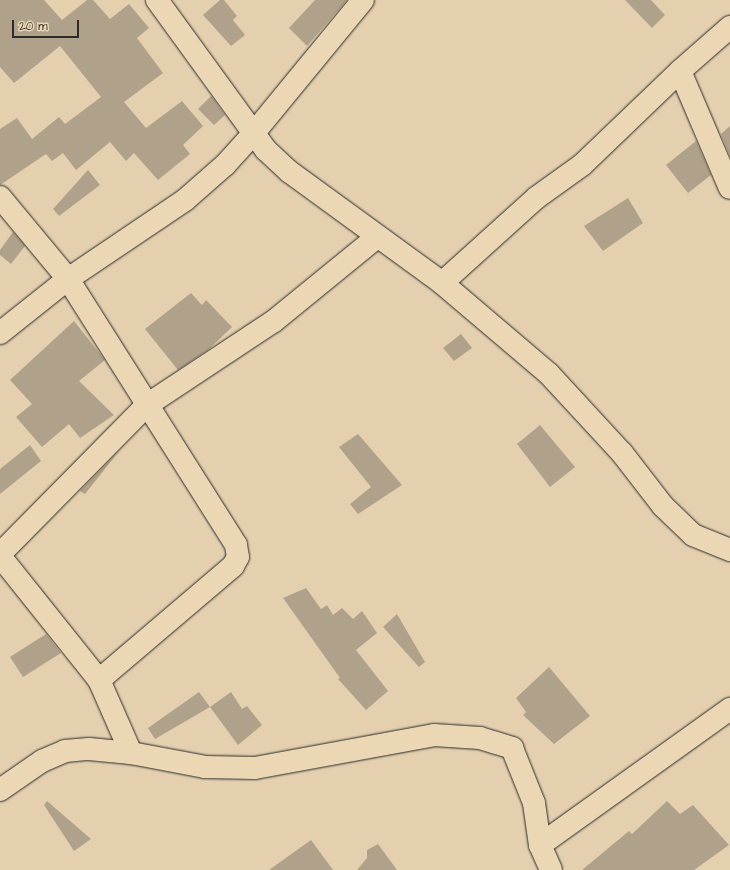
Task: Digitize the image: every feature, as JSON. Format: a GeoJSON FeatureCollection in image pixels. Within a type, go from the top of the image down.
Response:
{"type":"FeatureCollection","features":[{"type":"Feature","properties":{"kind":"street"},"geometry":{"type":"LineString","coordinates":[[157,0],[253,134],[290,172],[442,283],[549,374],[622,453],[663,506],[693,535],[730,550]]}},
{"type":"Feature","properties":{"kind":"street"},"geometry":{"type":"LineString","coordinates":[[0,332],[68,279],[185,200],[225,165],[253,134],[363,0]]}},
{"type":"Feature","properties":{"kind":"street"},"geometry":{"type":"LineString","coordinates":[[442,283],[536,198],[582,165],[680,71],[730,28]]}},
{"type":"Feature","properties":{"kind":"street"},"geometry":{"type":"LineString","coordinates":[[680,71],[730,188]]}},
{"type":"Feature","properties":{"kind":"street"},"geometry":{"type":"LineString","coordinates":[[0,197],[68,279],[236,545],[238,557],[233,566],[100,680]]}},
{"type":"Feature","properties":{"kind":"street"},"geometry":{"type":"LineString","coordinates":[[131,753],[100,680],[0,555],[147,404],[274,321],[377,237]]}},
{"type":"Feature","properties":{"kind":"street"},"geometry":{"type":"LineString","coordinates":[[540,845],[730,709]]}},
{"type":"Feature","properties":{"kind":"street"},"geometry":{"type":"LineString","coordinates":[[0,790],[42,761],[65,751],[89,749],[131,753],[205,767],[255,768],[434,735],[480,738],[512,748],[534,803],[540,845],[551,870]]}},
{"type":"Feature","properties":{"kind":"building"},"geometry":{"type":"Polygon","coordinates":[[[0,0],[44,0],[62,20],[87,0],[93,0],[110,19],[129,4],[149,28],[137,38],[163,73],[124,102],[146,128],[182,101],[203,126],[183,145],[190,154],[158,180],[134,153],[126,161],[110,142],[76,170],[63,153],[52,161],[46,154],[0,185],[0,129],[17,118],[32,139],[59,117],[65,124],[101,97],[60,46],[14,83],[0,67],[0,0]]]}},
{"type":"Feature","properties":{"kind":"building"},"geometry":{"type":"Polygon","coordinates":[[[220,0],[224,0],[237,16],[233,20],[245,35],[231,46],[203,15],[220,0]]]}},
{"type":"Feature","properties":{"kind":"building"},"geometry":{"type":"Polygon","coordinates":[[[315,0],[347,0],[307,46],[289,28],[315,0]]]}},
{"type":"Feature","properties":{"kind":"building"},"geometry":{"type":"Polygon","coordinates":[[[625,0],[651,0],[665,15],[652,28],[625,0]]]}},
{"type":"Feature","properties":{"kind":"building"},"geometry":{"type":"Polygon","coordinates":[[[211,96],[225,115],[214,125],[198,109],[211,96]]]}},
{"type":"Feature","properties":{"kind":"building"},"geometry":{"type":"Polygon","coordinates":[[[730,126],[730,156],[721,134],[730,126]]]}},
{"type":"Feature","properties":{"kind":"building"},"geometry":{"type":"Polygon","coordinates":[[[696,141],[711,175],[688,193],[666,165],[696,141]]]}},
{"type":"Feature","properties":{"kind":"building"},"geometry":{"type":"Polygon","coordinates":[[[88,170],[100,185],[59,216],[53,209],[88,170]]]}},
{"type":"Feature","properties":{"kind":"building"},"geometry":{"type":"Polygon","coordinates":[[[628,198],[643,223],[603,251],[584,226],[628,198]]]}},
{"type":"Feature","properties":{"kind":"building"},"geometry":{"type":"Polygon","coordinates":[[[13,232],[25,246],[11,264],[0,255],[0,250],[13,232]]]}},
{"type":"Feature","properties":{"kind":"building"},"geometry":{"type":"Polygon","coordinates":[[[191,293],[202,305],[206,300],[232,327],[208,350],[178,370],[145,329],[191,293]]]}},
{"type":"Feature","properties":{"kind":"building"},"geometry":{"type":"Polygon","coordinates":[[[74,321],[105,360],[79,381],[114,415],[80,438],[69,424],[42,447],[16,417],[32,404],[10,380],[74,321]]]}},
{"type":"Feature","properties":{"kind":"building"},"geometry":{"type":"Polygon","coordinates":[[[461,334],[472,348],[454,361],[443,348],[461,334]]]}},
{"type":"Feature","properties":{"kind":"building"},"geometry":{"type":"Polygon","coordinates":[[[540,425],[575,467],[550,487],[517,444],[540,425]]]}},
{"type":"Feature","properties":{"kind":"building"},"geometry":{"type":"Polygon","coordinates":[[[358,434],[402,485],[358,514],[350,504],[371,487],[339,447],[358,434]]]}},
{"type":"Feature","properties":{"kind":"building"},"geometry":{"type":"Polygon","coordinates":[[[30,445],[41,461],[0,494],[0,469],[30,445]]]}},
{"type":"Feature","properties":{"kind":"building"},"geometry":{"type":"Polygon","coordinates":[[[120,450],[85,494],[80,491],[120,450]]]}},
{"type":"Feature","properties":{"kind":"building"},"geometry":{"type":"Polygon","coordinates":[[[306,588],[321,609],[327,605],[333,615],[342,608],[353,619],[362,611],[377,633],[356,650],[388,691],[366,710],[338,679],[340,678],[283,598],[306,588]]]}},
{"type":"Feature","properties":{"kind":"building"},"geometry":{"type":"Polygon","coordinates":[[[397,614],[425,662],[419,667],[383,627],[397,614]]]}},
{"type":"Feature","properties":{"kind":"building"},"geometry":{"type":"Polygon","coordinates":[[[46,634],[61,653],[23,677],[10,657],[46,634]]]}},
{"type":"Feature","properties":{"kind":"building"},"geometry":{"type":"Polygon","coordinates":[[[549,667],[590,716],[554,744],[523,715],[526,712],[516,698],[549,667]]]}},
{"type":"Feature","properties":{"kind":"building"},"geometry":{"type":"Polygon","coordinates":[[[199,692],[210,707],[155,739],[148,728],[199,692]]]}},
{"type":"Feature","properties":{"kind":"building"},"geometry":{"type":"Polygon","coordinates":[[[231,692],[242,709],[247,706],[262,725],[238,745],[210,707],[231,692]]]}},
{"type":"Feature","properties":{"kind":"building"},"geometry":{"type":"Polygon","coordinates":[[[47,801],[91,839],[74,851],[44,805],[47,801]]]}},
{"type":"Feature","properties":{"kind":"building"},"geometry":{"type":"Polygon","coordinates":[[[667,801],[680,814],[693,805],[729,845],[694,870],[582,870],[629,831],[632,834],[667,801]]]}},
{"type":"Feature","properties":{"kind":"building"},"geometry":{"type":"Polygon","coordinates":[[[311,840],[333,870],[269,870],[311,840]]]}},
{"type":"Feature","properties":{"kind":"building"},"geometry":{"type":"Polygon","coordinates":[[[378,844],[397,870],[357,870],[367,858],[367,850],[378,844]]]}}]}
